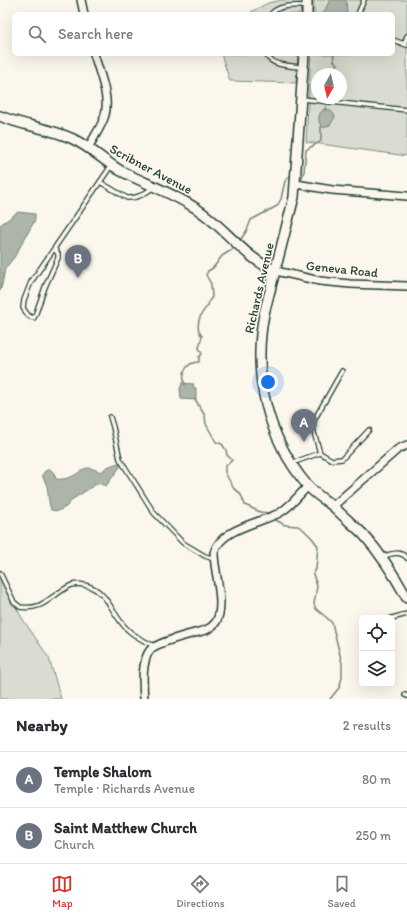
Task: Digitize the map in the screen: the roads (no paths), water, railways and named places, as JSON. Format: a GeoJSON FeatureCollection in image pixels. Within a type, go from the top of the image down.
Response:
{"type":"FeatureCollection","features":[{"type":"Feature","properties":{"kind":"street"},"geometry":{"type":"LineString","coordinates":[[81,0],[84,12]]}},
{"type":"Feature","properties":{"kind":"street"},"geometry":{"type":"LineString","coordinates":[[88,148],[103,120],[106,106],[103,85],[95,56]]}},
{"type":"Feature","properties":{"kind":"street","name":"Richards Avenue"},"geometry":{"type":"LineString","coordinates":[[304,56],[296,184],[292,208],[264,314],[261,332],[260,377],[273,428],[282,448],[308,486],[333,506],[365,536],[398,580],[407,598]]}},
{"type":"Feature","properties":{"kind":"street","name":"Scribner Avenue"},"geometry":{"type":"LineString","coordinates":[[0,116],[18,123],[67,136],[88,148],[112,165],[198,209],[253,258],[268,268],[276,271]]}},
{"type":"Feature","properties":{"kind":"street"},"geometry":{"type":"LineString","coordinates":[[296,184],[332,190],[407,196]]}},
{"type":"Feature","properties":{"kind":"street","name":"Geneva Road"},"geometry":{"type":"LineString","coordinates":[[276,271],[320,281],[407,286]]}},
{"type":"Feature","properties":{"kind":"street"},"geometry":{"type":"LineString","coordinates":[[333,506],[398,449],[407,445]]}},
{"type":"Feature","properties":{"kind":"street"},"geometry":{"type":"LineString","coordinates":[[144,699],[144,664],[150,650],[206,630],[216,621],[220,606],[214,558],[215,549],[221,540],[242,527],[280,513],[286,509],[308,486]]}},
{"type":"Feature","properties":{"kind":"lane"},"geometry":{"type":"LineString","coordinates":[[359,12],[364,0]]}},
{"type":"Feature","properties":{"kind":"lane"},"geometry":{"type":"LineString","coordinates":[[272,12],[279,8],[295,6],[307,7]]}},
{"type":"Feature","properties":{"kind":"lane"},"geometry":{"type":"LineString","coordinates":[[395,41],[405,44],[407,36]]}},
{"type":"Feature","properties":{"kind":"lane"},"geometry":{"type":"LineString","coordinates":[[267,56],[274,62],[303,67]]}},
{"type":"Feature","properties":{"kind":"lane"},"geometry":{"type":"LineString","coordinates":[[301,99],[407,110]]}},
{"type":"Feature","properties":{"kind":"lane"},"geometry":{"type":"LineString","coordinates":[[55,249],[58,254],[58,258],[45,287],[36,314],[34,318],[31,318],[23,308],[24,300],[31,282],[112,165]]}},
{"type":"Feature","properties":{"kind":"lane"},"geometry":{"type":"LineString","coordinates":[[100,182],[127,198],[139,197],[154,187]]}},
{"type":"Feature","properties":{"kind":"lane"},"geometry":{"type":"LineString","coordinates":[[342,371],[313,422],[313,429],[320,453],[331,459],[342,459],[369,430]]}},
{"type":"Feature","properties":{"kind":"lane"},"geometry":{"type":"LineString","coordinates":[[110,417],[120,459],[154,513],[183,543],[205,556],[214,558]]}},
{"type":"Feature","properties":{"kind":"lane"},"geometry":{"type":"LineString","coordinates":[[292,463],[320,453]]}},
{"type":"Feature","properties":{"kind":"lane"},"geometry":{"type":"LineString","coordinates":[[381,558],[390,554],[400,554],[407,558]]}},
{"type":"Feature","properties":{"kind":"lane"},"geometry":{"type":"LineString","coordinates":[[0,573],[14,602],[20,607],[32,608],[41,606],[73,584],[80,584],[93,588],[110,603],[122,624],[128,630],[155,647]]}},
{"type":"Feature","properties":{"kind":"lane"},"geometry":{"type":"LineString","coordinates":[[395,617],[407,614]]}},
{"type":"Feature","properties":{"kind":"waterway"},"geometry":{"type":"LineString","coordinates":[[333,56],[337,64],[335,68]]}},
{"type":"Feature","properties":{"kind":"waterway"},"geometry":{"type":"LineString","coordinates":[[325,110],[326,106]]}},
{"type":"Feature","properties":{"kind":"waterway"},"geometry":{"type":"LineString","coordinates":[[302,178],[306,150],[321,141],[321,125]]}},
{"type":"Feature","properties":{"kind":"waterway"},"geometry":{"type":"LineString","coordinates":[[241,239],[251,220],[277,206],[281,199],[285,181],[290,176]]}},
{"type":"Feature","properties":{"kind":"waterway"},"geometry":{"type":"LineString","coordinates":[[185,385],[184,372],[188,366],[195,362],[199,362],[199,357],[202,354],[199,348],[202,336],[198,328],[198,324],[200,316],[208,306],[212,297],[211,284],[206,275],[222,256],[233,249]]}},
{"type":"Feature","properties":{"kind":"waterway"},"geometry":{"type":"LineString","coordinates":[[195,399],[205,416],[206,424],[216,442],[222,444],[227,455],[232,460],[225,467],[225,472],[234,489],[239,492],[245,505],[260,512],[269,513]]}},
{"type":"Feature","properties":{"kind":"waterway"},"geometry":{"type":"LineString","coordinates":[[272,518],[285,525],[298,526],[304,530],[318,546],[316,569],[313,574],[317,586],[314,604],[316,609],[332,623],[342,663],[342,678],[339,688],[330,699]]}},
{"type":"Feature","properties":{"kind":"place","name":"Saint Matthew Church"},"geometry":{"type":"Point","coordinates":[78,278]}},
{"type":"Feature","properties":{"kind":"place","name":"Temple Shalom"},"geometry":{"type":"Point","coordinates":[304,442]}}]}
